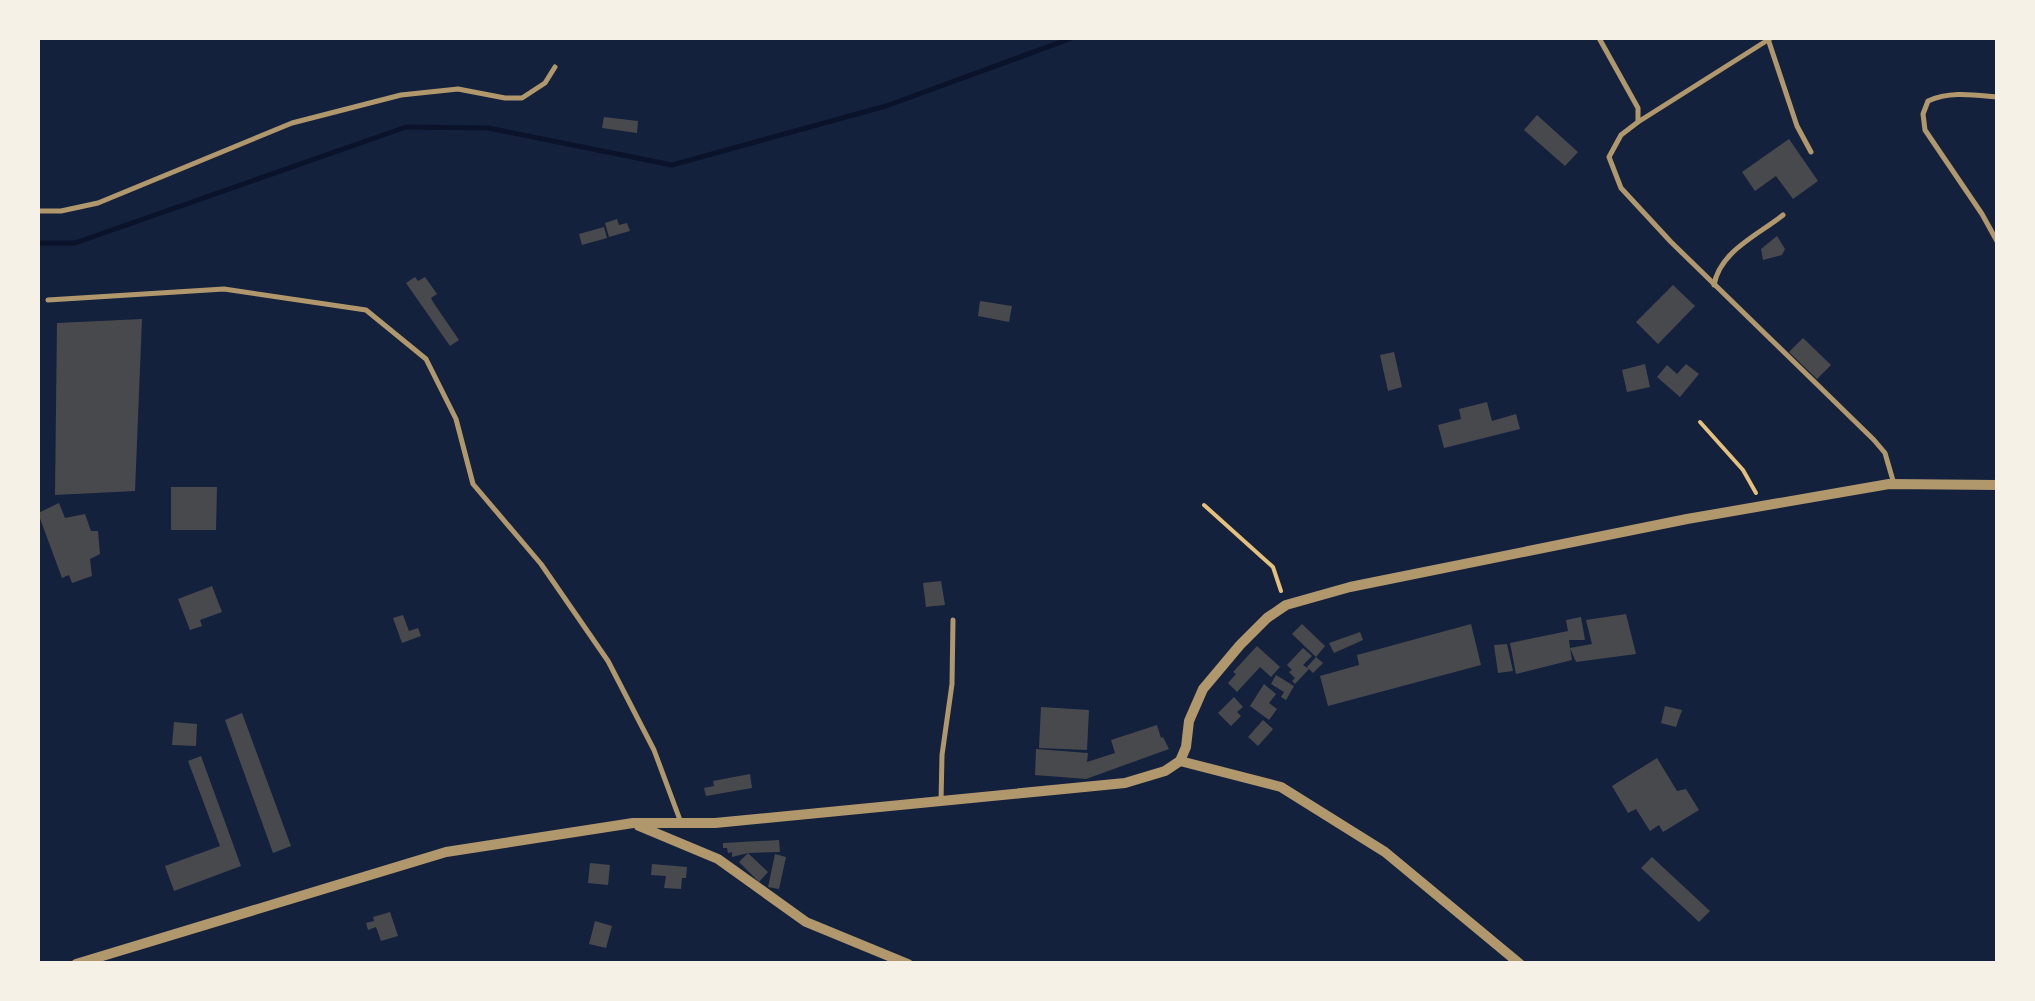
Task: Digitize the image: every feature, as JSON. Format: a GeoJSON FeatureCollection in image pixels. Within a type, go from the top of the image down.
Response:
{"type":"FeatureCollection","features":[{"type":"Feature","properties":{"kind":"street"},"geometry":{"type":"LineString","coordinates":[[84,962],[446,852],[633,823],[715,823],[1124,783],[1165,771],[1180,762],[1186,747],[1188,721],[1203,689],[1240,645],[1286,604],[1350,587],[1687,519],[1894,484],[1998,484]]}},
{"type":"Feature","properties":{"kind":"street"},"geometry":{"type":"LineString","coordinates":[[1180,762],[1281,787],[1385,852],[1520,964]]}},
{"type":"Feature","properties":{"kind":"street"},"geometry":{"type":"LineString","coordinates":[[633,823],[718,859],[806,922],[908,964]]}},
{"type":"Feature","properties":{"kind":"lane"},"geometry":{"type":"LineString","coordinates":[[1599,38],[1638,108],[1638,122]]}},
{"type":"Feature","properties":{"kind":"lane"},"geometry":{"type":"LineString","coordinates":[[1811,152],[1797,126],[1769,38],[1638,122],[1621,135],[1609,158],[1622,188],[1670,242],[1874,440],[1885,453],[1894,484]]}},
{"type":"Feature","properties":{"kind":"lane"},"geometry":{"type":"LineString","coordinates":[[38,212],[98,204],[292,123],[401,96],[458,89],[522,98],[545,84],[555,67]]}},
{"type":"Feature","properties":{"kind":"lane"},"geometry":{"type":"LineString","coordinates":[[1998,97],[1936,97],[1928,101],[1923,114],[1925,130],[1998,243]]}},
{"type":"Feature","properties":{"kind":"lane"},"geometry":{"type":"LineString","coordinates":[[1714,285],[1725,260],[1783,215]]}},
{"type":"Feature","properties":{"kind":"lane"},"geometry":{"type":"LineString","coordinates":[[48,300],[224,290],[366,310],[426,359],[456,419],[473,484],[540,564],[608,661],[654,750],[681,823]]}},
{"type":"Feature","properties":{"kind":"lane"},"geometry":{"type":"LineString","coordinates":[[941,801],[942,755],[952,684],[953,620]]}},
{"type":"Feature","properties":{"kind":"path"},"geometry":{"type":"LineString","coordinates":[[1700,422],[1743,470],[1764,506]]}},
{"type":"Feature","properties":{"kind":"path"},"geometry":{"type":"LineString","coordinates":[[1204,506],[1273,566],[1286,604]]}},
{"type":"Feature","properties":{"kind":"building"},"geometry":{"type":"Polygon","coordinates":[[[1537,115],[1578,152],[1565,166],[1524,130],[1537,115]]]}},
{"type":"Feature","properties":{"kind":"building"},"geometry":{"type":"Polygon","coordinates":[[[604,117],[638,121],[637,133],[602,128],[604,117]]]}},
{"type":"Feature","properties":{"kind":"building"},"geometry":{"type":"Polygon","coordinates":[[[1789,139],[1818,181],[1793,199],[1776,176],[1755,191],[1742,172],[1789,139]]]}},
{"type":"Feature","properties":{"kind":"building"},"geometry":{"type":"Polygon","coordinates":[[[617,219],[619,225],[627,223],[630,231],[609,237],[605,223],[617,219]]]}},
{"type":"Feature","properties":{"kind":"building"},"geometry":{"type":"Polygon","coordinates":[[[604,227],[607,238],[582,245],[579,234],[604,227]]]}},
{"type":"Feature","properties":{"kind":"building"},"geometry":{"type":"Polygon","coordinates":[[[1777,236],[1785,249],[1782,255],[1763,260],[1761,249],[1777,236]]]}},
{"type":"Feature","properties":{"kind":"building"},"geometry":{"type":"Polygon","coordinates":[[[415,277],[418,281],[425,277],[437,294],[431,298],[459,340],[450,346],[406,283],[415,277]]]}},
{"type":"Feature","properties":{"kind":"building"},"geometry":{"type":"Polygon","coordinates":[[[1673,285],[1695,306],[1658,344],[1636,322],[1673,285]]]}},
{"type":"Feature","properties":{"kind":"building"},"geometry":{"type":"Polygon","coordinates":[[[980,301],[1012,306],[1009,322],[978,316],[980,301]]]}},
{"type":"Feature","properties":{"kind":"building"},"geometry":{"type":"Polygon","coordinates":[[[142,319],[135,491],[55,495],[57,323],[142,319]]]}},
{"type":"Feature","properties":{"kind":"building"},"geometry":{"type":"Polygon","coordinates":[[[1803,338],[1831,365],[1817,379],[1789,352],[1803,338]]]}},
{"type":"Feature","properties":{"kind":"building"},"geometry":{"type":"Polygon","coordinates":[[[1394,352],[1402,387],[1388,391],[1380,355],[1394,352]]]}},
{"type":"Feature","properties":{"kind":"building"},"geometry":{"type":"Polygon","coordinates":[[[1645,364],[1650,387],[1627,392],[1622,370],[1645,364]]]}},
{"type":"Feature","properties":{"kind":"building"},"geometry":{"type":"Polygon","coordinates":[[[1686,364],[1699,374],[1680,397],[1657,377],[1667,365],[1677,374],[1686,364]]]}},
{"type":"Feature","properties":{"kind":"building"},"geometry":{"type":"Polygon","coordinates":[[[1487,402],[1492,421],[1516,414],[1520,429],[1444,448],[1438,425],[1461,419],[1459,409],[1487,402]]]}},
{"type":"Feature","properties":{"kind":"building"},"geometry":{"type":"Polygon","coordinates":[[[171,487],[217,487],[216,530],[171,530],[171,487]]]}},
{"type":"Feature","properties":{"kind":"building"},"geometry":{"type":"Polygon","coordinates":[[[59,503],[65,518],[85,514],[91,531],[98,531],[100,554],[90,559],[92,576],[72,583],[69,575],[62,578],[38,513],[59,503]]]}},
{"type":"Feature","properties":{"kind":"building"},"geometry":{"type":"Polygon","coordinates":[[[941,581],[945,605],[926,607],[923,583],[941,581]]]}},
{"type":"Feature","properties":{"kind":"building"},"geometry":{"type":"Polygon","coordinates":[[[212,586],[222,612],[200,620],[202,626],[190,630],[178,599],[212,586]]]}},
{"type":"Feature","properties":{"kind":"building"},"geometry":{"type":"Polygon","coordinates":[[[1626,614],[1636,654],[1576,662],[1570,648],[1592,644],[1586,620],[1626,614]]]}},
{"type":"Feature","properties":{"kind":"building"},"geometry":{"type":"Polygon","coordinates":[[[403,615],[409,631],[418,628],[421,636],[402,643],[393,618],[403,615]]]}},
{"type":"Feature","properties":{"kind":"building"},"geometry":{"type":"Polygon","coordinates":[[[1581,617],[1585,640],[1569,640],[1572,660],[1516,674],[1510,643],[1568,631],[1566,620],[1581,617]]]}},
{"type":"Feature","properties":{"kind":"building"},"geometry":{"type":"Polygon","coordinates":[[[1302,624],[1325,646],[1316,657],[1292,634],[1302,624]]]}},
{"type":"Feature","properties":{"kind":"building"},"geometry":{"type":"Polygon","coordinates":[[[1471,624],[1481,665],[1328,706],[1320,676],[1359,665],[1357,655],[1471,624]]]}},
{"type":"Feature","properties":{"kind":"building"},"geometry":{"type":"Polygon","coordinates":[[[1360,632],[1363,640],[1334,653],[1329,643],[1360,632]]]}},
{"type":"Feature","properties":{"kind":"building"},"geometry":{"type":"Polygon","coordinates":[[[1507,644],[1513,671],[1498,673],[1494,645],[1507,644]]]}},
{"type":"Feature","properties":{"kind":"building"},"geometry":{"type":"Polygon","coordinates":[[[1257,646],[1280,667],[1271,677],[1260,667],[1237,692],[1228,683],[1257,646]]]}},
{"type":"Feature","properties":{"kind":"building"},"geometry":{"type":"Polygon","coordinates":[[[1303,648],[1312,656],[1303,665],[1309,669],[1295,684],[1287,665],[1303,648]]]}},
{"type":"Feature","properties":{"kind":"building"},"geometry":{"type":"Polygon","coordinates":[[[1316,657],[1323,663],[1313,673],[1307,667],[1316,657]]]}},
{"type":"Feature","properties":{"kind":"building"},"geometry":{"type":"Polygon","coordinates":[[[1276,675],[1294,686],[1286,700],[1281,697],[1284,692],[1271,684],[1276,675]]]}},
{"type":"Feature","properties":{"kind":"building"},"geometry":{"type":"Polygon","coordinates":[[[1264,684],[1276,694],[1269,703],[1277,709],[1269,720],[1250,706],[1264,684]]]}},
{"type":"Feature","properties":{"kind":"building"},"geometry":{"type":"Polygon","coordinates":[[[1234,697],[1243,707],[1237,712],[1241,716],[1231,726],[1218,713],[1234,697]]]}},
{"type":"Feature","properties":{"kind":"building"},"geometry":{"type":"Polygon","coordinates":[[[1665,706],[1682,710],[1676,727],[1661,723],[1665,706]]]}},
{"type":"Feature","properties":{"kind":"building"},"geometry":{"type":"Polygon","coordinates":[[[1041,707],[1089,710],[1087,750],[1039,748],[1041,707]]]}},
{"type":"Feature","properties":{"kind":"building"},"geometry":{"type":"Polygon","coordinates":[[[242,713],[291,846],[273,853],[225,720],[242,713]]]}},
{"type":"Feature","properties":{"kind":"building"},"geometry":{"type":"Polygon","coordinates":[[[1263,720],[1273,729],[1258,746],[1248,737],[1263,720]]]}},
{"type":"Feature","properties":{"kind":"building"},"geometry":{"type":"Polygon","coordinates":[[[174,722],[197,724],[196,746],[172,745],[174,722]]]}},
{"type":"Feature","properties":{"kind":"building"},"geometry":{"type":"Polygon","coordinates":[[[1157,725],[1169,749],[1086,779],[1035,775],[1036,749],[1088,753],[1087,762],[1115,753],[1111,740],[1157,725]]]}},
{"type":"Feature","properties":{"kind":"building"},"geometry":{"type":"Polygon","coordinates":[[[201,756],[241,866],[174,891],[165,866],[220,846],[188,761],[201,756]]]}},
{"type":"Feature","properties":{"kind":"building"},"geometry":{"type":"Polygon","coordinates":[[[1657,758],[1677,791],[1686,789],[1699,810],[1663,832],[1659,825],[1650,831],[1636,809],[1628,813],[1612,786],[1657,758]]]}},
{"type":"Feature","properties":{"kind":"building"},"geometry":{"type":"Polygon","coordinates":[[[750,774],[752,788],[706,796],[704,788],[714,786],[713,781],[750,774]]]}},
{"type":"Feature","properties":{"kind":"building"},"geometry":{"type":"Polygon","coordinates":[[[779,840],[780,852],[732,857],[723,843],[779,840]]]}},
{"type":"Feature","properties":{"kind":"building"},"geometry":{"type":"Polygon","coordinates":[[[748,853],[768,872],[759,882],[739,862],[748,853]]]}},
{"type":"Feature","properties":{"kind":"building"},"geometry":{"type":"Polygon","coordinates":[[[775,854],[786,857],[779,889],[768,887],[775,854]]]}},
{"type":"Feature","properties":{"kind":"building"},"geometry":{"type":"Polygon","coordinates":[[[1652,857],[1710,911],[1699,922],[1641,868],[1652,857]]]}},
{"type":"Feature","properties":{"kind":"building"},"geometry":{"type":"Polygon","coordinates":[[[590,863],[610,865],[608,885],[588,883],[590,863]]]}},
{"type":"Feature","properties":{"kind":"building"},"geometry":{"type":"Polygon","coordinates":[[[652,864],[687,867],[681,889],[664,888],[666,876],[651,875],[652,864]]]}},
{"type":"Feature","properties":{"kind":"building"},"geometry":{"type":"Polygon","coordinates":[[[390,912],[398,936],[381,941],[376,927],[368,930],[366,923],[390,912]]]}},
{"type":"Feature","properties":{"kind":"building"},"geometry":{"type":"Polygon","coordinates":[[[595,921],[612,926],[606,948],[589,944],[595,921]]]}},
{"type":"Feature","properties":{"kind":"waterway"},"geometry":{"type":"LineString","coordinates":[[38,243],[75,243],[406,127],[488,128],[672,165],[886,106],[1072,38]]}}]}
